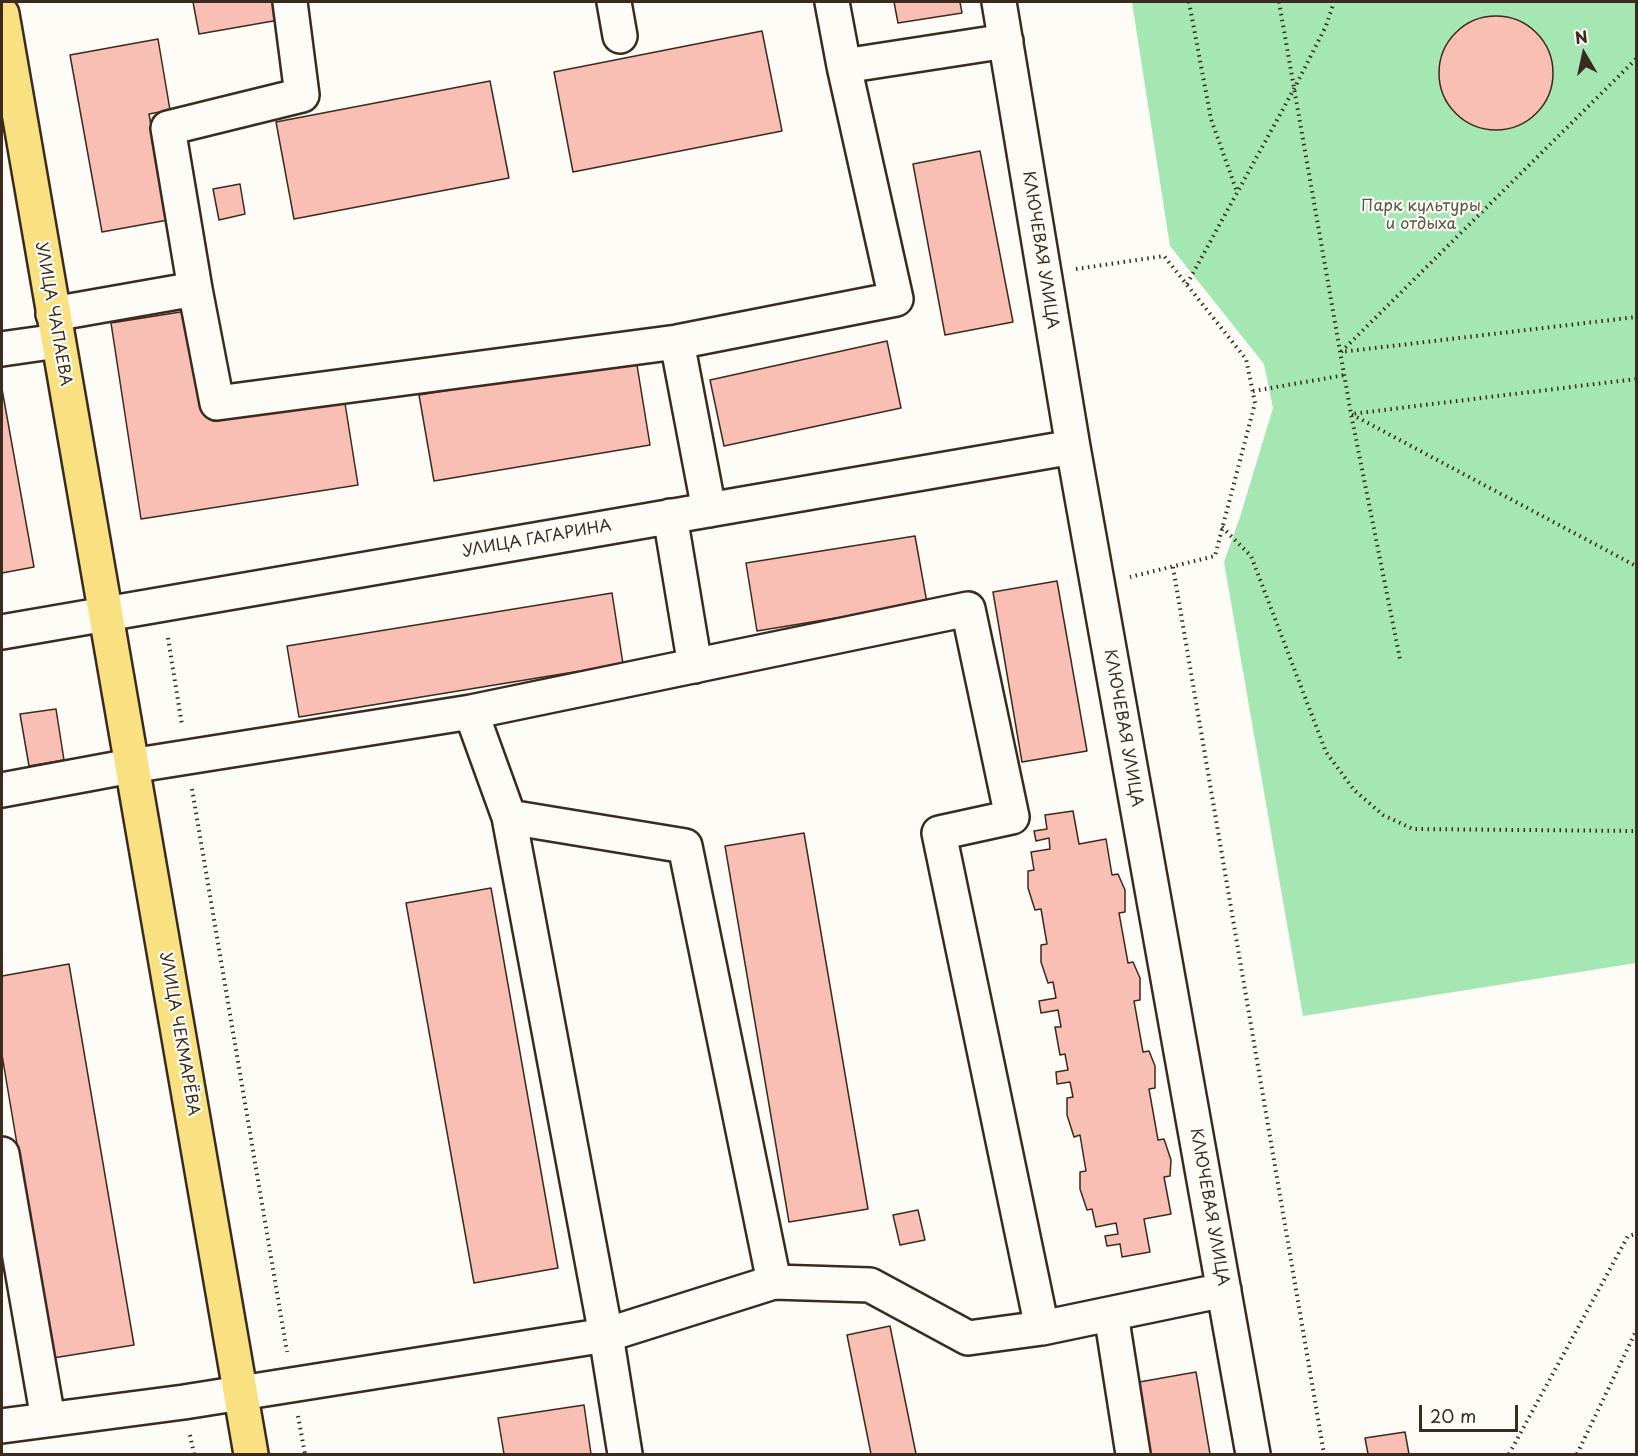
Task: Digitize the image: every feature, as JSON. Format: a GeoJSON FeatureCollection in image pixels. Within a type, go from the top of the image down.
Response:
{"type":"FeatureCollection","features":[{"type":"Feature","properties":{"kind":"main road","name":"УЛИЦА ЧАПАЕВА"},"geometry":{"type":"LineString","coordinates":[[2,14],[106,614]]}},
{"type":"Feature","properties":{"kind":"main road","name":"УЛИЦА ЧЕКМАРЁВА"},"geometry":{"type":"LineString","coordinates":[[106,614],[251,1455]]}},
{"type":"Feature","properties":{"kind":"street"},"geometry":{"type":"LineString","coordinates":[[290,2],[302,94],[168,128],[217,403],[677,342],[896,299],[832,2]]}},
{"type":"Feature","properties":{"kind":"street"},"geometry":{"type":"LineString","coordinates":[[614,2],[620,36]]}},
{"type":"Feature","properties":{"kind":"street","name":"КЛЮЧЕВАЯ УЛИЦА"},"geometry":{"type":"LineString","coordinates":[[999,2],[1073,447],[1253,1455]]}},
{"type":"Feature","properties":{"kind":"street"},"geometry":{"type":"LineString","coordinates":[[844,66],[1006,41]]}},
{"type":"Feature","properties":{"kind":"street"},"geometry":{"type":"LineString","coordinates":[[2,349],[55,327],[195,289]]}},
{"type":"Feature","properties":{"kind":"street"},"geometry":{"type":"LineString","coordinates":[[677,342],[709,510]]}},
{"type":"Feature","properties":{"kind":"street","name":"УЛИЦА ГАГАРИНА"},"geometry":{"type":"LineString","coordinates":[[2,632],[1073,447]]}},
{"type":"Feature","properties":{"kind":"street"},"geometry":{"type":"LineString","coordinates":[[670,516],[695,666]]}},
{"type":"Feature","properties":{"kind":"street"},"geometry":{"type":"LineString","coordinates":[[2,790],[131,766],[471,712],[968,609],[1012,817],[939,833],[1042,1328]]}},
{"type":"Feature","properties":{"kind":"street"},"geometry":{"type":"LineString","coordinates":[[471,712],[510,817],[606,1335],[625,1455]]}},
{"type":"Feature","properties":{"kind":"street"},"geometry":{"type":"LineString","coordinates":[[510,817],[686,846],[774,1282]]}},
{"type":"Feature","properties":{"kind":"street"},"geometry":{"type":"LineString","coordinates":[[2,1154],[48,1419]]}},
{"type":"Feature","properties":{"kind":"street"},"geometry":{"type":"LineString","coordinates":[[2,1426],[242,1393],[606,1335],[774,1282],[870,1285],[968,1338],[1042,1328],[1224,1290]]}},
{"type":"Feature","properties":{"kind":"street"},"geometry":{"type":"LineString","coordinates":[[1111,1314],[1132,1455]]}},
{"type":"Feature","properties":{"kind":"path"},"geometry":{"type":"LineString","coordinates":[[1189,2],[1211,119],[1237,193]]}},
{"type":"Feature","properties":{"kind":"path"},"geometry":{"type":"LineString","coordinates":[[1279,2],[1351,414],[1400,659]]}},
{"type":"Feature","properties":{"kind":"path"},"geometry":{"type":"LineString","coordinates":[[1187,284],[1294,89],[1326,26],[1334,2]]}},
{"type":"Feature","properties":{"kind":"path"},"geometry":{"type":"LineString","coordinates":[[1341,352],[1636,59]]}},
{"type":"Feature","properties":{"kind":"path"},"geometry":{"type":"LineString","coordinates":[[1075,269],[1164,256],[1246,359],[1253,391],[1255,403],[1215,556],[1127,578]]}},
{"type":"Feature","properties":{"kind":"path"},"geometry":{"type":"LineString","coordinates":[[1341,352],[1636,317]]}},
{"type":"Feature","properties":{"kind":"path"},"geometry":{"type":"LineString","coordinates":[[1253,391],[1345,375]]}},
{"type":"Feature","properties":{"kind":"path"},"geometry":{"type":"LineString","coordinates":[[1351,414],[1636,379]]}},
{"type":"Feature","properties":{"kind":"path"},"geometry":{"type":"LineString","coordinates":[[1351,414],[1636,566]]}},
{"type":"Feature","properties":{"kind":"path"},"geometry":{"type":"LineString","coordinates":[[1222,527],[1251,556],[1326,752],[1354,790],[1383,815],[1413,829],[1636,831]]}},
{"type":"Feature","properties":{"kind":"path"},"geometry":{"type":"LineString","coordinates":[[1173,567],[1324,1455]]}},
{"type":"Feature","properties":{"kind":"path"},"geometry":{"type":"LineString","coordinates":[[163,604],[305,1455]]}},
{"type":"Feature","properties":{"kind":"path"},"geometry":{"type":"LineString","coordinates":[[1509,1455],[1628,1236],[1636,1234]]}},
{"type":"Feature","properties":{"kind":"path"},"geometry":{"type":"LineString","coordinates":[[1577,1455],[1636,1331]]}},
{"type":"Feature","properties":{"kind":"green space","name":"Парк культуры и отдыха"},"geometry":{"type":"Polygon","coordinates":[[[1132,2],[1636,2],[1636,963],[1303,1016],[1224,562],[1273,408],[1264,364],[1170,246],[1132,2]]]}},
{"type":"Feature","properties":{"kind":"building"},"geometry":{"type":"Polygon","coordinates":[[[193,2],[276,2],[279,20],[199,34],[193,2]]]}},
{"type":"Feature","properties":{"kind":"building"},"geometry":{"type":"Polygon","coordinates":[[[894,2],[960,2],[962,13],[898,23],[894,2]]]}},
{"type":"Feature","properties":{"kind":"building"},"geometry":{"type":"Polygon","coordinates":[[[1496,16],[1518,20],[1536,33],[1549,51],[1553,73],[1549,95],[1536,113],[1518,126],[1496,130],[1474,126],[1456,113],[1443,95],[1439,73],[1443,51],[1456,33],[1474,20],[1496,16]]]}},
{"type":"Feature","properties":{"kind":"building"},"geometry":{"type":"Polygon","coordinates":[[[762,31],[782,131],[573,172],[554,72],[762,31]]]}},
{"type":"Feature","properties":{"kind":"building"},"geometry":{"type":"Polygon","coordinates":[[[158,39],[170,110],[149,114],[168,220],[102,232],[70,55],[158,39]]]}},
{"type":"Feature","properties":{"kind":"building"},"geometry":{"type":"Polygon","coordinates":[[[490,81],[509,178],[294,219],[276,122],[490,81]]]}},
{"type":"Feature","properties":{"kind":"building"},"geometry":{"type":"Polygon","coordinates":[[[980,151],[1013,322],[945,335],[913,164],[980,151]]]}},
{"type":"Feature","properties":{"kind":"building"},"geometry":{"type":"Polygon","coordinates":[[[240,184],[245,214],[219,220],[213,189],[240,184]]]}},
{"type":"Feature","properties":{"kind":"building"},"geometry":{"type":"Polygon","coordinates":[[[193,310],[209,418],[344,397],[358,485],[141,519],[111,323],[193,310]]]}},
{"type":"Feature","properties":{"kind":"building"},"geometry":{"type":"Polygon","coordinates":[[[887,341],[901,408],[724,446],[710,380],[887,341]]]}},
{"type":"Feature","properties":{"kind":"building"},"geometry":{"type":"Polygon","coordinates":[[[636,359],[650,445],[434,481],[419,395],[636,359]]]}},
{"type":"Feature","properties":{"kind":"building"},"geometry":{"type":"Polygon","coordinates":[[[2,389],[34,567],[2,573],[2,389]]]}},
{"type":"Feature","properties":{"kind":"building"},"geometry":{"type":"Polygon","coordinates":[[[915,536],[927,603],[757,631],[746,563],[915,536]]]}},
{"type":"Feature","properties":{"kind":"building"},"geometry":{"type":"Polygon","coordinates":[[[1057,581],[1087,751],[1022,762],[993,592],[1057,581]]]}},
{"type":"Feature","properties":{"kind":"building"},"geometry":{"type":"Polygon","coordinates":[[[612,593],[623,664],[299,717],[287,646],[612,593]]]}},
{"type":"Feature","properties":{"kind":"building"},"geometry":{"type":"Polygon","coordinates":[[[56,709],[64,760],[29,766],[20,714],[56,709]]]}},
{"type":"Feature","properties":{"kind":"building"},"geometry":{"type":"Polygon","coordinates":[[[1073,811],[1079,844],[1106,839],[1112,875],[1118,874],[1125,890],[1125,912],[1119,913],[1128,963],[1133,962],[1140,978],[1140,1000],[1134,1001],[1143,1052],[1149,1051],[1155,1066],[1155,1088],[1149,1089],[1158,1140],[1164,1139],[1171,1160],[1170,1176],[1164,1177],[1171,1214],[1144,1219],[1150,1252],[1122,1257],[1120,1244],[1107,1246],[1105,1236],[1118,1234],[1116,1223],[1096,1227],[1092,1209],[1087,1210],[1080,1189],[1080,1172],[1086,1171],[1080,1135],[1074,1137],[1067,1115],[1067,1098],[1073,1097],[1070,1082],[1057,1084],[1056,1072],[1068,1070],[1065,1054],[1060,1055],[1055,1027],[1061,1027],[1058,1010],[1041,1013],[1039,1001],[1056,998],[1053,982],[1048,983],[1041,962],[1041,945],[1047,944],[1041,909],[1035,910],[1028,888],[1028,871],[1034,870],[1031,852],[1050,849],[1049,838],[1036,841],[1034,831],[1047,829],[1045,815],[1073,811]]]}},
{"type":"Feature","properties":{"kind":"building"},"geometry":{"type":"Polygon","coordinates":[[[804,833],[868,1209],[789,1222],[725,846],[804,833]]]}},
{"type":"Feature","properties":{"kind":"building"},"geometry":{"type":"Polygon","coordinates":[[[491,888],[558,1268],[474,1283],[406,903],[491,888]]]}},
{"type":"Feature","properties":{"kind":"building"},"geometry":{"type":"Polygon","coordinates":[[[69,964],[134,1345],[53,1358],[2,1055],[2,976],[69,964]]]}},
{"type":"Feature","properties":{"kind":"building"},"geometry":{"type":"Polygon","coordinates":[[[918,1210],[925,1240],[900,1245],[893,1215],[918,1210]]]}},
{"type":"Feature","properties":{"kind":"building"},"geometry":{"type":"Polygon","coordinates":[[[890,1326],[916,1454],[871,1454],[847,1335],[890,1326]]]}},
{"type":"Feature","properties":{"kind":"building"},"geometry":{"type":"Polygon","coordinates":[[[1196,1372],[1210,1454],[1140,1454],[1128,1384],[1196,1372]]]}},
{"type":"Feature","properties":{"kind":"building"},"geometry":{"type":"Polygon","coordinates":[[[584,1405],[591,1454],[504,1454],[498,1418],[584,1405]]]}},
{"type":"Feature","properties":{"kind":"building"},"geometry":{"type":"Polygon","coordinates":[[[1405,1432],[1409,1454],[1368,1454],[1365,1438],[1405,1432]]]}}]}
